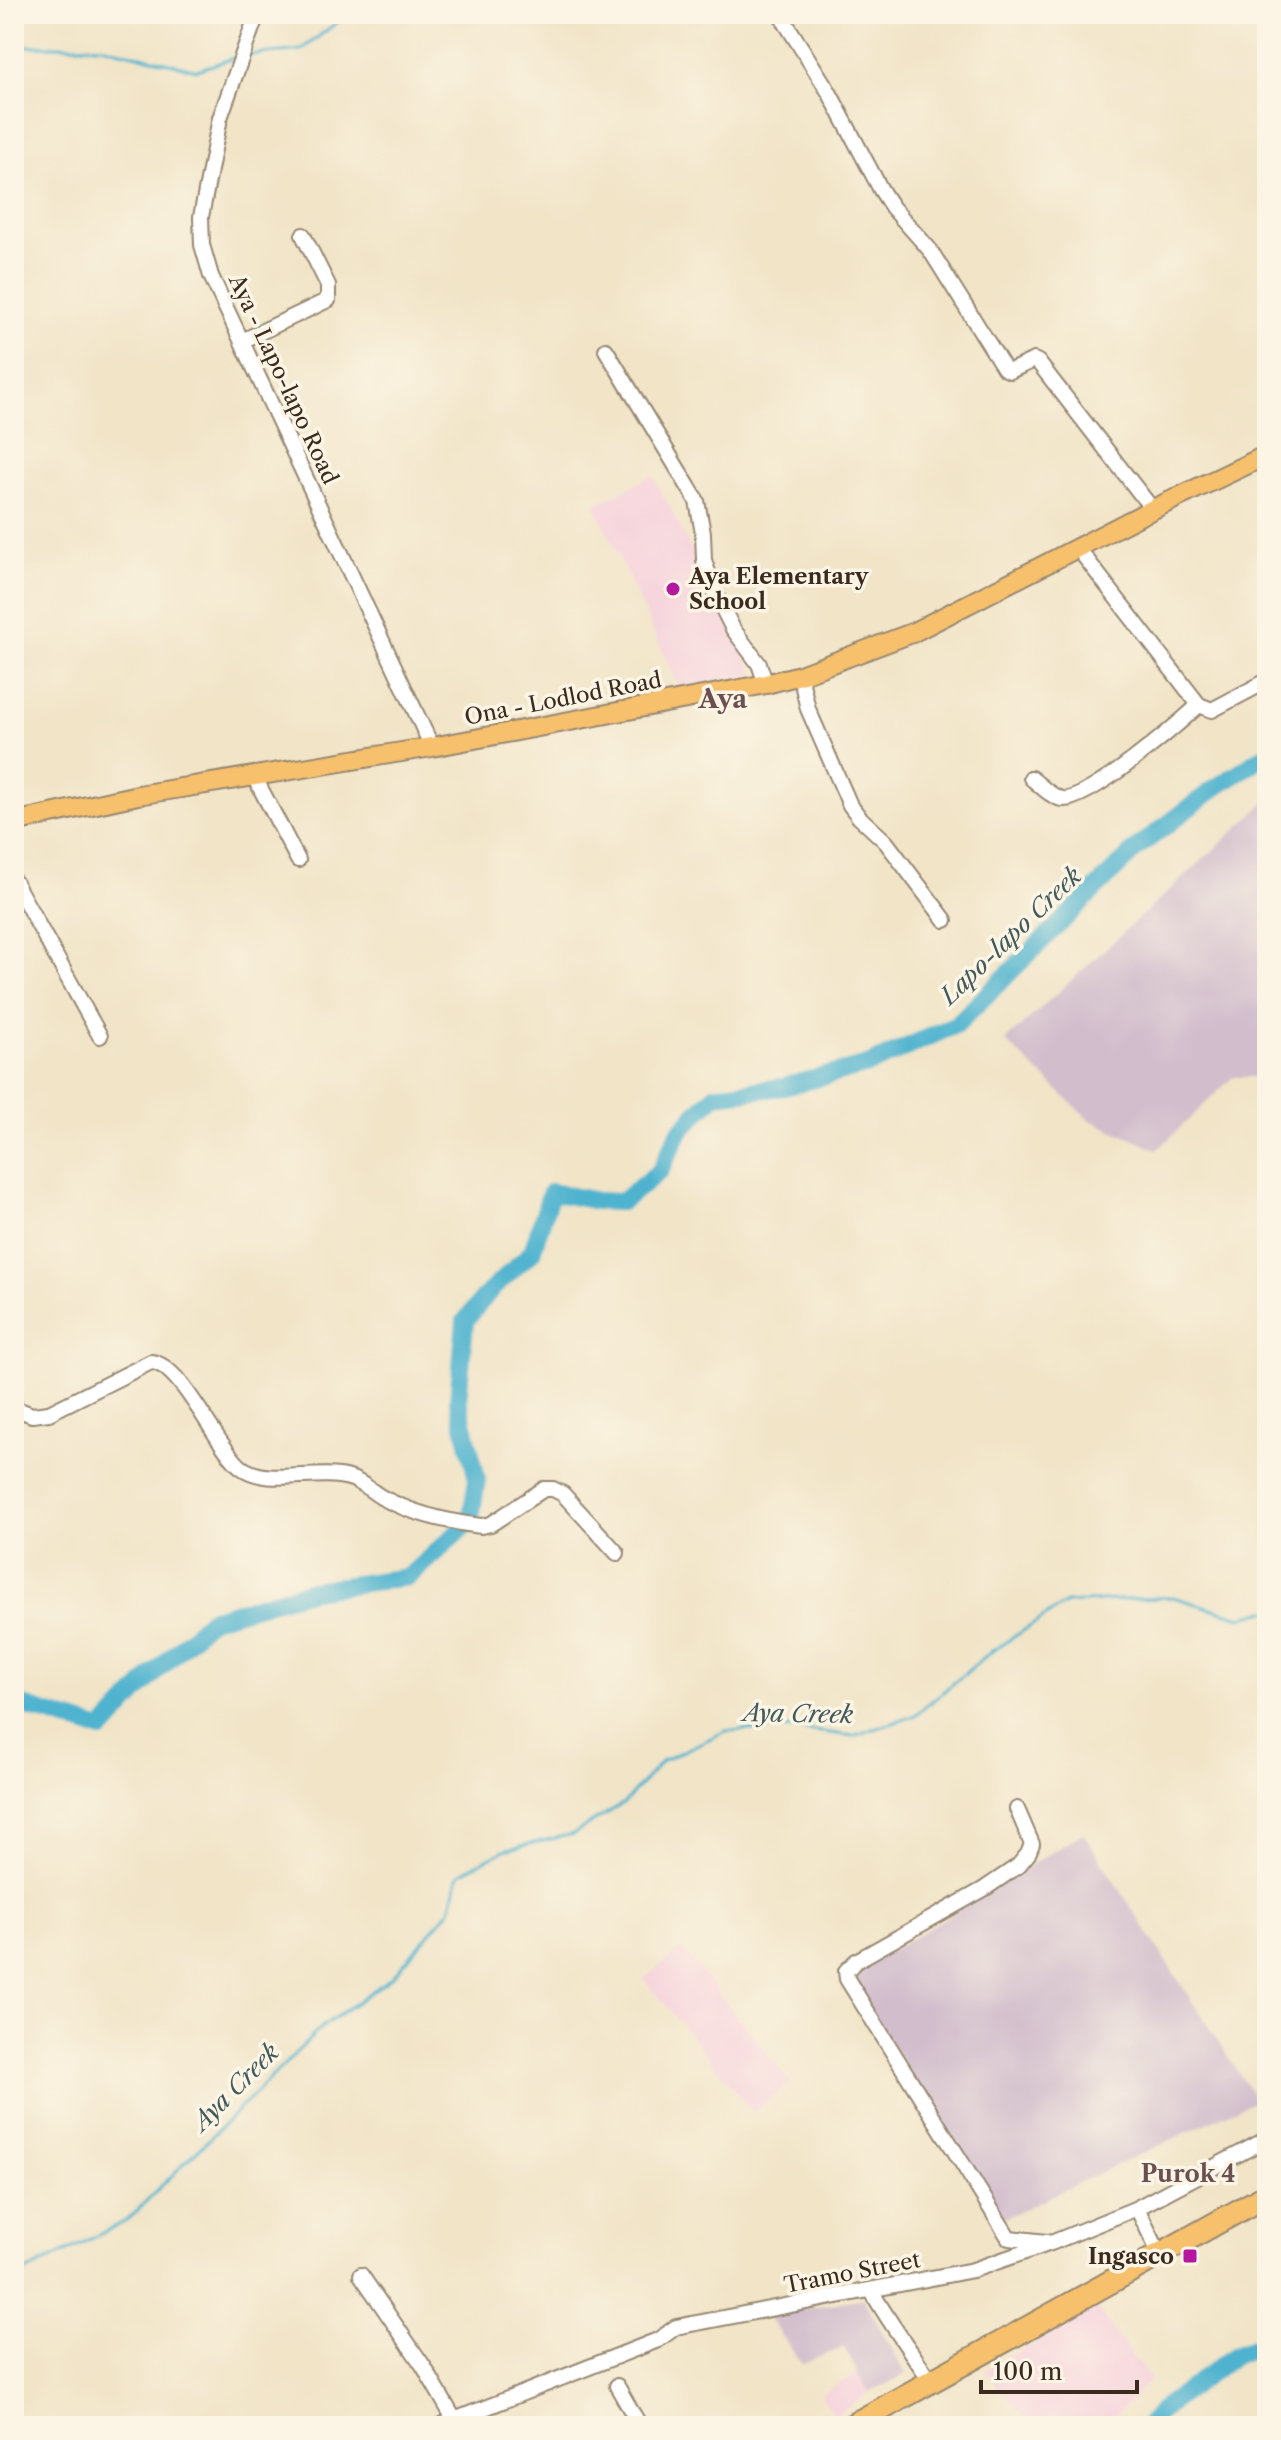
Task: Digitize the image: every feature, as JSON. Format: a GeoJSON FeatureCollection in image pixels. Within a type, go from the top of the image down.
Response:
{"type":"FeatureCollection","features":[{"type":"Feature","properties":{"kind":"highway"},"geometry":{"type":"LineString","coordinates":[[851,2426],[1267,2195]]}},
{"type":"Feature","properties":{"kind":"main road","name":"Ona - Lodlod Road"},"geometry":{"type":"LineString","coordinates":[[14,822],[138,795],[432,747],[800,675],[912,633],[1077,547],[1267,455]]}},
{"type":"Feature","properties":{"kind":"street","name":"Aya - Lapo-lapo Road"},"geometry":{"type":"LineString","coordinates":[[257,14],[220,118],[201,217],[202,245],[211,276],[432,747]]}},
{"type":"Feature","properties":{"kind":"street"},"geometry":{"type":"LineString","coordinates":[[780,14],[829,92],[881,190],[930,250],[1004,368],[1010,371],[1034,360],[1038,362],[1153,510]]}},
{"type":"Feature","properties":{"kind":"street"},"geometry":{"type":"LineString","coordinates":[[242,341],[328,300],[328,285],[303,235]]}},
{"type":"Feature","properties":{"kind":"street"},"geometry":{"type":"LineString","coordinates":[[606,350],[697,501],[704,560],[714,591],[733,629],[759,664],[766,684]]}},
{"type":"Feature","properties":{"kind":"street"},"geometry":{"type":"LineString","coordinates":[[1077,547],[1199,705],[1212,710],[1267,681]]}},
{"type":"Feature","properties":{"kind":"street"},"geometry":{"type":"LineString","coordinates":[[800,675],[808,709],[850,805],[886,842],[945,920]]}},
{"type":"Feature","properties":{"kind":"street"},"geometry":{"type":"LineString","coordinates":[[1031,778],[1058,798],[1080,794],[1157,742],[1199,705]]}},
{"type":"Feature","properties":{"kind":"street"},"geometry":{"type":"LineString","coordinates":[[254,776],[298,860]]}},
{"type":"Feature","properties":{"kind":"street"},"geometry":{"type":"LineString","coordinates":[[14,881],[100,1036]]}},
{"type":"Feature","properties":{"kind":"street"},"geometry":{"type":"LineString","coordinates":[[14,1408],[32,1415],[49,1413],[151,1362],[158,1363],[167,1367],[240,1466],[257,1476],[320,1474],[352,1479],[411,1511],[481,1526],[491,1524],[544,1489],[553,1489],[563,1494],[617,1553]]}},
{"type":"Feature","properties":{"kind":"street"},"geometry":{"type":"LineString","coordinates":[[1017,1809],[1032,1844],[1018,1866],[984,1889],[856,1961],[846,1971],[847,1979],[1009,2238],[1051,2243]]}},
{"type":"Feature","properties":{"kind":"street","name":"Tramo Street"},"geometry":{"type":"LineString","coordinates":[[448,2423],[658,2340],[676,2327],[973,2270],[1051,2243],[1137,2208],[1267,2139]]}},
{"type":"Feature","properties":{"kind":"street"},"geometry":{"type":"LineString","coordinates":[[1137,2208],[1160,2255]]}},
{"type":"Feature","properties":{"kind":"street"},"geometry":{"type":"LineString","coordinates":[[361,2275],[424,2367],[448,2423]]}},
{"type":"Feature","properties":{"kind":"street"},"geometry":{"type":"LineString","coordinates":[[871,2290],[894,2331],[932,2383]]}},
{"type":"Feature","properties":{"kind":"street"},"geometry":{"type":"LineString","coordinates":[[617,2386],[640,2426]]}},
{"type":"Feature","properties":{"kind":"shaded area","name":"Aya Elementary School"},"geometry":{"type":"Polygon","coordinates":[[[653,475],[755,674],[680,689],[595,505],[653,475]]]}},
{"type":"Feature","properties":{"kind":"shaded area"},"geometry":{"type":"Polygon","coordinates":[[[1267,801],[1267,1077],[1233,1077],[1157,1150],[1090,1120],[1005,1041],[1267,801]]]}},
{"type":"Feature","properties":{"kind":"shaded area","name":"Ingasco"},"geometry":{"type":"Polygon","coordinates":[[[1083,1833],[1256,2100],[1002,2219],[849,1977],[1083,1833]]]}},
{"type":"Feature","properties":{"kind":"shaded area"},"geometry":{"type":"Polygon","coordinates":[[[682,1948],[791,2083],[753,2112],[644,1979],[682,1948]]]}},
{"type":"Feature","properties":{"kind":"shaded area"},"geometry":{"type":"Polygon","coordinates":[[[863,2298],[906,2374],[869,2393],[844,2347],[802,2364],[768,2316],[863,2298]]]}},
{"type":"Feature","properties":{"kind":"shaded area"},"geometry":{"type":"Polygon","coordinates":[[[1096,2308],[1151,2380],[1104,2426],[1032,2426],[985,2371],[1096,2308]]]}},
{"type":"Feature","properties":{"kind":"shaded area"},"geometry":{"type":"Polygon","coordinates":[[[858,2373],[869,2393],[834,2417],[821,2394],[858,2373]]]}},
{"type":"Feature","properties":{"kind":"waterway"},"geometry":{"type":"LineString","coordinates":[[249,55],[301,50],[348,14]]}},
{"type":"Feature","properties":{"kind":"waterway"},"geometry":{"type":"LineString","coordinates":[[14,46],[101,46],[197,70],[237,57]]}},
{"type":"Feature","properties":{"kind":"waterway","name":"Lapo-lapo Creek"},"geometry":{"type":"LineString","coordinates":[[14,1703],[102,1730],[210,1619],[312,1590],[408,1577],[471,1518],[477,1479],[458,1400],[465,1321],[489,1292],[532,1252],[551,1192],[597,1201],[621,1202],[660,1171],[680,1131],[715,1095],[783,1087],[868,1065],[957,1024],[1138,847],[1215,788],[1267,754]]}},
{"type":"Feature","properties":{"kind":"waterway","name":"Aya Creek"},"geometry":{"type":"LineString","coordinates":[[14,2278],[126,2221],[323,2026],[392,1977],[450,1910],[459,1874],[504,1850],[573,1834],[624,1803],[662,1761],[726,1731],[790,1728],[853,1736],[914,1716],[992,1651],[1066,1603],[1173,1597],[1241,1617],[1267,1611]]}},
{"type":"Feature","properties":{"kind":"waterway"},"geometry":{"type":"LineString","coordinates":[[1148,2426],[1161,2410],[1235,2355],[1267,2343]]}},
{"type":"Feature","properties":{"kind":"place","name":"Aya Elementary School"},"geometry":{"type":"Point","coordinates":[673,589]}},
{"type":"Feature","properties":{"kind":"place","name":"Ingasco"},"geometry":{"type":"Point","coordinates":[1190,2256]}},
{"type":"Feature","properties":{"kind":"district","name":"Aya"},"geometry":{"type":"Point","coordinates":[723,699]}},
{"type":"Feature","properties":{"kind":"district","name":"Purok 4"},"geometry":{"type":"Point","coordinates":[1188,2174]}}]}
